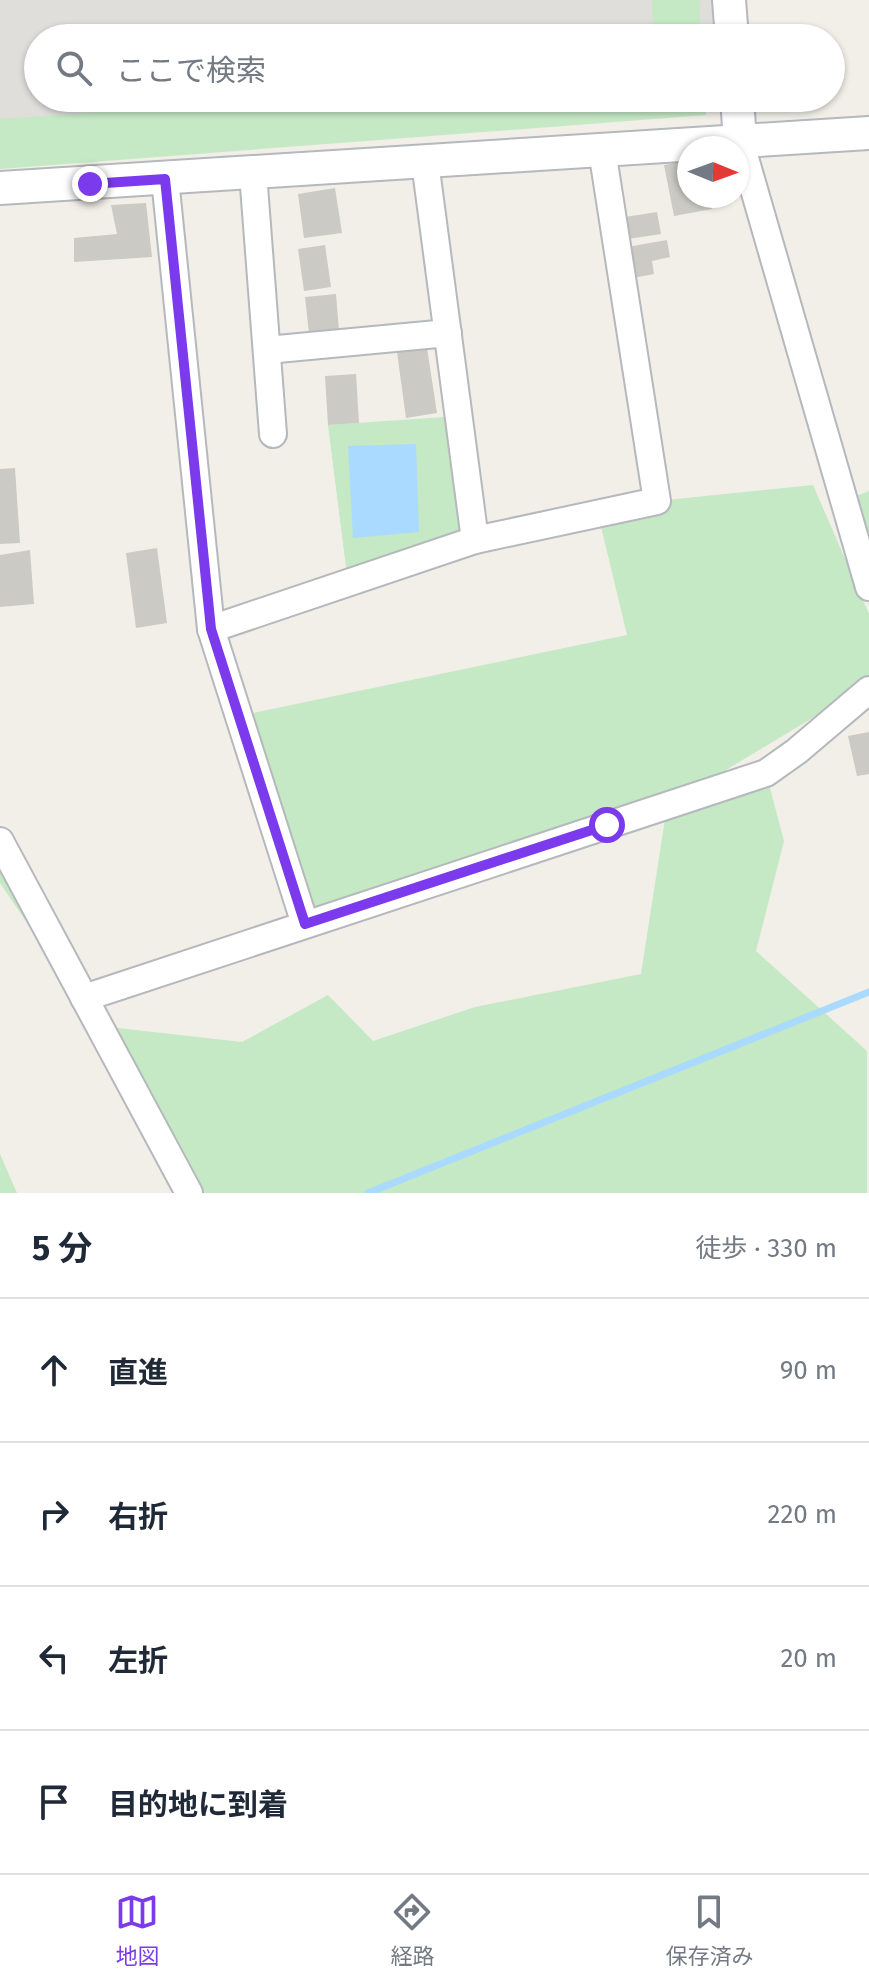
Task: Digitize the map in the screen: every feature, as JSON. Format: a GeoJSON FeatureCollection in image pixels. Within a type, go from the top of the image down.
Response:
{"type":"FeatureCollection","features":[{"type":"Feature","properties":{"kind":"street"},"geometry":{"type":"LineString","coordinates":[[729,0],[731,24]]}},
{"type":"Feature","properties":{"kind":"street"},"geometry":{"type":"LineString","coordinates":[[738,112],[740,136]]}},
{"type":"Feature","properties":{"kind":"street"},"geometry":{"type":"LineString","coordinates":[[749,140],[869,133]]}},
{"type":"Feature","properties":{"kind":"street"},"geometry":{"type":"LineString","coordinates":[[0,188],[677,145]]}},
{"type":"Feature","properties":{"kind":"street"},"geometry":{"type":"LineString","coordinates":[[211,629],[475,540],[657,501],[602,150]]}},
{"type":"Feature","properties":{"kind":"street"},"geometry":{"type":"LineString","coordinates":[[425,162],[475,540]]}},
{"type":"Feature","properties":{"kind":"street"},"geometry":{"type":"LineString","coordinates":[[749,172],[869,587]]}},
{"type":"Feature","properties":{"kind":"street"},"geometry":{"type":"LineString","coordinates":[[253,173],[273,434]]}},
{"type":"Feature","properties":{"kind":"street"},"geometry":{"type":"LineString","coordinates":[[165,179],[211,629],[305,924]]}},
{"type":"Feature","properties":{"kind":"street"},"geometry":{"type":"LineString","coordinates":[[267,350],[448,333]]}},
{"type":"Feature","properties":{"kind":"street"},"geometry":{"type":"LineString","coordinates":[[84,998],[766,773],[869,690]]}},
{"type":"Feature","properties":{"kind":"street"},"geometry":{"type":"LineString","coordinates":[[0,841],[189,1193]]}},
{"type":"Feature","properties":{"kind":"shaded area"},"geometry":{"type":"Polygon","coordinates":[[[0,0],[716,0],[718,24],[24,24],[24,112],[520,112],[0,153],[0,0]]]}},
{"type":"Feature","properties":{"kind":"green space"},"geometry":{"type":"Polygon","coordinates":[[[652,0],[699,0],[700,24],[653,24],[652,0]]]}},
{"type":"Feature","properties":{"kind":"green space"},"geometry":{"type":"Polygon","coordinates":[[[101,112],[706,112],[706,115],[0,169],[0,119],[101,112]]]}},
{"type":"Feature","properties":{"kind":"green space"},"geometry":{"type":"Polygon","coordinates":[[[459,416],[475,540],[348,583],[328,425],[459,416]]]}},
{"type":"Feature","properties":{"kind":"green space"},"geometry":{"type":"Polygon","coordinates":[[[813,485],[869,614],[869,684],[671,803],[766,773],[784,841],[756,951],[867,1051],[867,1193],[194,1193],[111,1046],[0,883],[0,870],[26,900],[100,1026],[242,1042],[328,995],[373,1041],[475,1007],[641,974],[667,806],[305,924],[239,716],[627,635],[598,514],[657,501],[813,485]]]}},
{"type":"Feature","properties":{"kind":"green space"},"geometry":{"type":"Polygon","coordinates":[[[869,491],[869,545],[856,496],[869,491]]]}},
{"type":"Feature","properties":{"kind":"green space"},"geometry":{"type":"Polygon","coordinates":[[[0,1154],[17,1193],[0,1193],[0,1154]]]}},
{"type":"Feature","properties":{"kind":"water"},"geometry":{"type":"Polygon","coordinates":[[[416,444],[419,532],[353,538],[348,446],[416,444]]]}},
{"type":"Feature","properties":{"kind":"building"},"geometry":{"type":"Polygon","coordinates":[[[677,162],[677,208],[712,209],[674,216],[664,165],[677,162]]]}},
{"type":"Feature","properties":{"kind":"building"},"geometry":{"type":"Polygon","coordinates":[[[335,188],[342,233],[304,238],[298,194],[335,188]]]}},
{"type":"Feature","properties":{"kind":"building"},"geometry":{"type":"Polygon","coordinates":[[[146,203],[152,257],[74,262],[74,238],[117,234],[111,205],[146,203]]]}},
{"type":"Feature","properties":{"kind":"building"},"geometry":{"type":"Polygon","coordinates":[[[657,212],[661,234],[628,239],[625,217],[657,212]]]}},
{"type":"Feature","properties":{"kind":"building"},"geometry":{"type":"Polygon","coordinates":[[[667,240],[670,257],[652,261],[654,274],[633,278],[627,247],[667,240]]]}},
{"type":"Feature","properties":{"kind":"building"},"geometry":{"type":"Polygon","coordinates":[[[325,245],[331,287],[304,291],[298,249],[325,245]]]}},
{"type":"Feature","properties":{"kind":"building"},"geometry":{"type":"Polygon","coordinates":[[[336,294],[339,331],[309,334],[305,297],[336,294]]]}},
{"type":"Feature","properties":{"kind":"building"},"geometry":{"type":"Polygon","coordinates":[[[427,348],[437,413],[406,418],[397,352],[427,348]]]}},
{"type":"Feature","properties":{"kind":"building"},"geometry":{"type":"Polygon","coordinates":[[[356,374],[359,423],[328,425],[325,376],[356,374]]]}},
{"type":"Feature","properties":{"kind":"building"},"geometry":{"type":"Polygon","coordinates":[[[15,468],[20,543],[0,544],[0,469],[15,468]]]}},
{"type":"Feature","properties":{"kind":"building"},"geometry":{"type":"Polygon","coordinates":[[[157,548],[167,623],[136,628],[126,553],[157,548]]]}},
{"type":"Feature","properties":{"kind":"building"},"geometry":{"type":"Polygon","coordinates":[[[30,550],[34,604],[0,607],[0,555],[30,550]]]}},
{"type":"Feature","properties":{"kind":"building"},"geometry":{"type":"Polygon","coordinates":[[[869,732],[869,774],[857,776],[848,736],[869,732]]]}},
{"type":"Feature","properties":{"kind":"waterway"},"geometry":{"type":"LineString","coordinates":[[368,1193],[869,992]]}},
{"type":"Feature","properties":{"kind":"route"},"geometry":{"type":"LineString","coordinates":[[90,184],[165,179],[211,629],[305,924],[607,825]]}}]}
